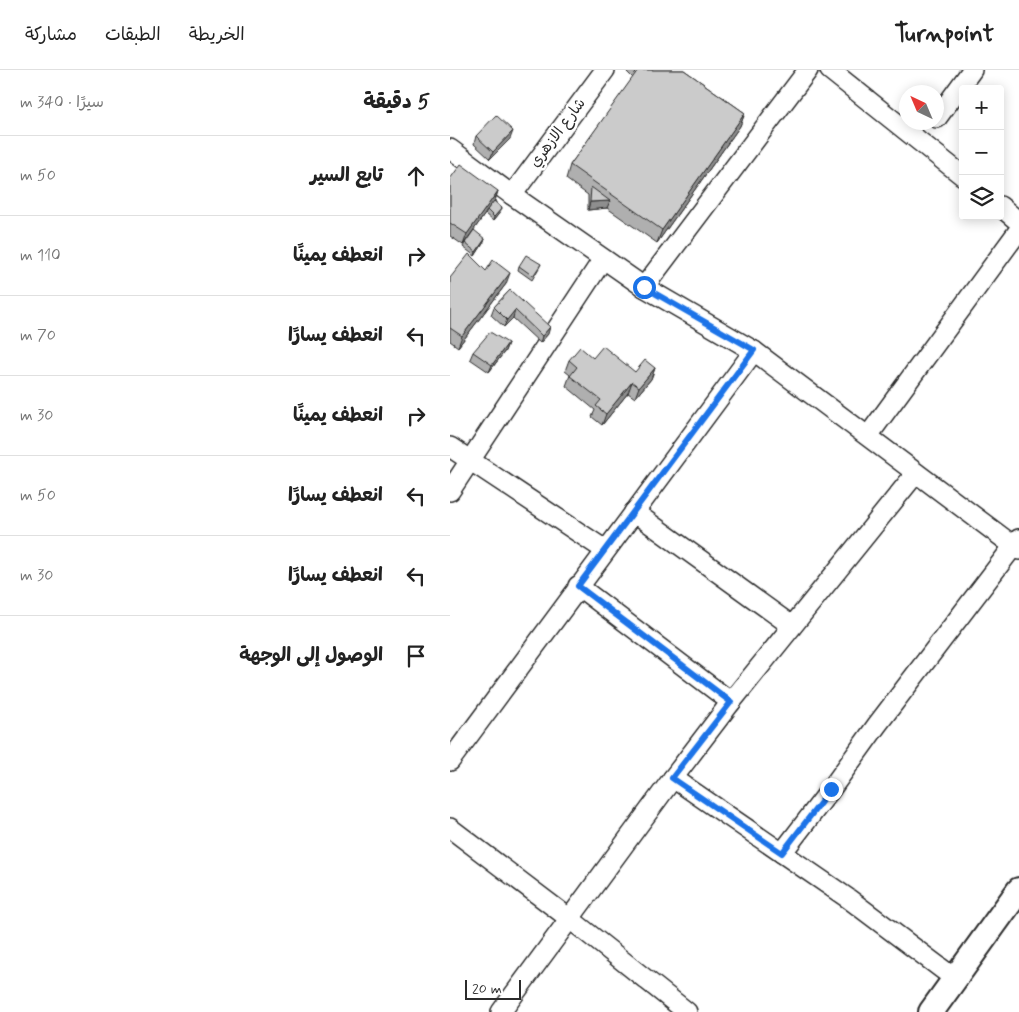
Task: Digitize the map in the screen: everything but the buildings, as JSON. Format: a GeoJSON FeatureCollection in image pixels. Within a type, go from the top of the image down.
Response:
{"type":"FeatureCollection","features":[{"type":"Feature","properties":{"kind":"street","name":"شارع الازهري"},"geometry":{"type":"LineString","coordinates":[[512,195],[605,70]]}},
{"type":"Feature","properties":{"kind":"street"},"geometry":{"type":"LineString","coordinates":[[644,287],[808,70]]}},
{"type":"Feature","properties":{"kind":"street"},"geometry":{"type":"LineString","coordinates":[[830,70],[962,175]]}},
{"type":"Feature","properties":{"kind":"street"},"geometry":{"type":"LineString","coordinates":[[944,107],[972,70]]}},
{"type":"Feature","properties":{"kind":"street"},"geometry":{"type":"LineString","coordinates":[[920,140],[927,130]]}},
{"type":"Feature","properties":{"kind":"street"},"geometry":{"type":"LineString","coordinates":[[450,149],[512,195],[644,287],[754,350],[916,472],[1017,545],[877,725],[782,853]]}},
{"type":"Feature","properties":{"kind":"street"},"geometry":{"type":"LineString","coordinates":[[1004,209],[1019,222]]}},
{"type":"Feature","properties":{"kind":"street"},"geometry":{"type":"LineString","coordinates":[[868,436],[1019,230]]}},
{"type":"Feature","properties":{"kind":"street"},"geometry":{"type":"LineString","coordinates":[[450,491],[603,259]]}},
{"type":"Feature","properties":{"kind":"street"},"geometry":{"type":"LineString","coordinates":[[450,761],[754,350]]}},
{"type":"Feature","properties":{"kind":"street"},"geometry":{"type":"LineString","coordinates":[[450,447],[605,550]]}},
{"type":"Feature","properties":{"kind":"street"},"geometry":{"type":"LineString","coordinates":[[501,1012],[672,778],[916,472]]}},
{"type":"Feature","properties":{"kind":"street"},"geometry":{"type":"LineString","coordinates":[[634,512],[792,626]]}},
{"type":"Feature","properties":{"kind":"street"},"geometry":{"type":"LineString","coordinates":[[578,586],[731,702]]}},
{"type":"Feature","properties":{"kind":"street"},"geometry":{"type":"LineString","coordinates":[[672,778],[849,899],[954,978]]}},
{"type":"Feature","properties":{"kind":"street"},"geometry":{"type":"LineString","coordinates":[[450,828],[570,919],[687,1012]]}},
{"type":"Feature","properties":{"kind":"street"},"geometry":{"type":"LineString","coordinates":[[931,1012],[1019,890]]}},
{"type":"Feature","properties":{"kind":"route"},"geometry":{"type":"LineString","coordinates":[[644,287],[754,350],[578,586],[731,702],[672,778],[782,853],[831,789]]}}]}
